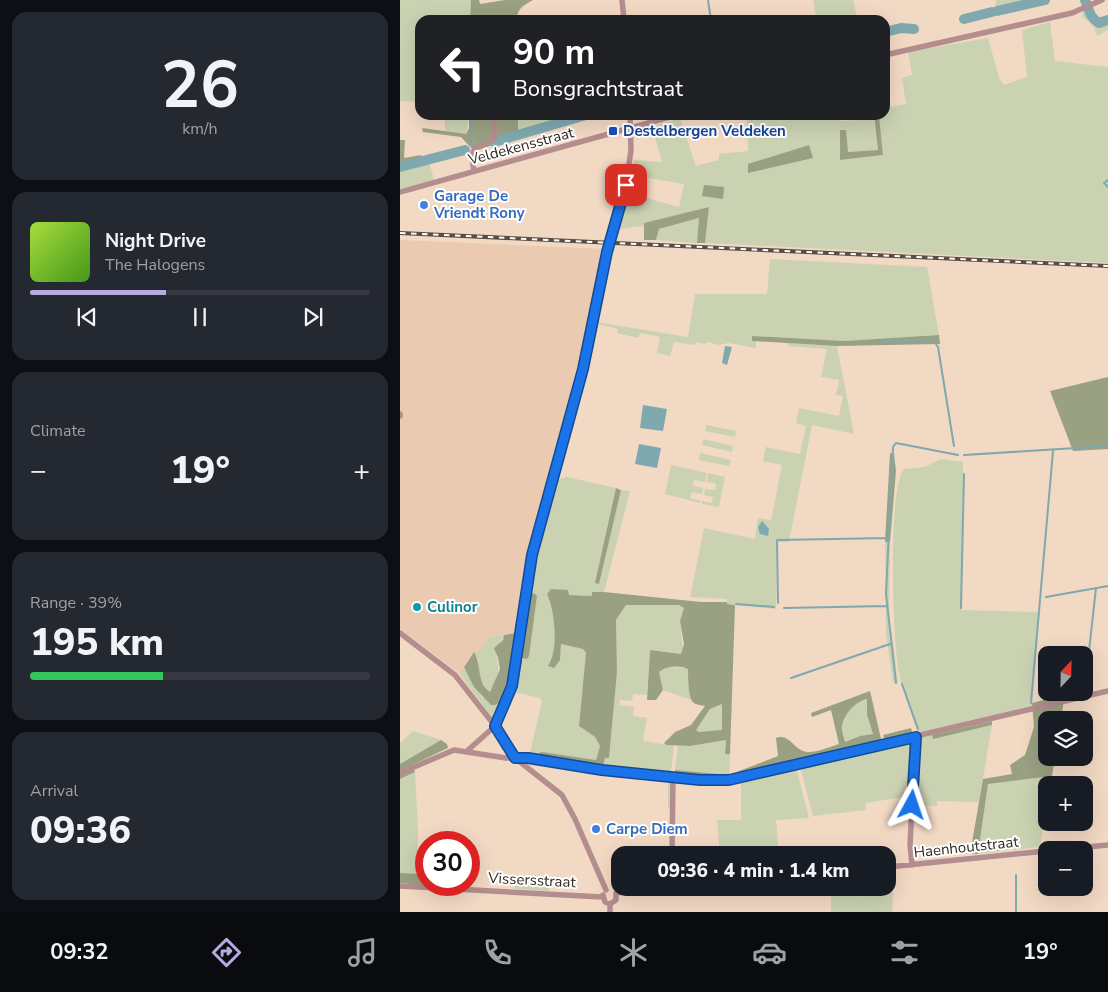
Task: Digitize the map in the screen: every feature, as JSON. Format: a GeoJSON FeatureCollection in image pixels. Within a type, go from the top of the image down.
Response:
{"type":"FeatureCollection","features":[{"type":"Feature","properties":{"kind":"street"},"geometry":{"type":"LineString","coordinates":[[622,0],[624,15]]}},
{"type":"Feature","properties":{"kind":"street"},"geometry":{"type":"LineString","coordinates":[[890,54],[1072,13],[1102,0]]}},
{"type":"Feature","properties":{"kind":"street"},"geometry":{"type":"LineString","coordinates":[[474,171],[471,157],[478,145],[494,138],[494,120]]}},
{"type":"Feature","properties":{"kind":"street"},"geometry":{"type":"LineString","coordinates":[[467,751],[495,726],[512,686],[532,555],[583,369],[607,252],[626,185],[632,128],[631,120]]}},
{"type":"Feature","properties":{"kind":"street","name":"Veldekensstraat"},"geometry":{"type":"LineString","coordinates":[[400,192],[660,120]]}},
{"type":"Feature","properties":{"kind":"street"},"geometry":{"type":"LineString","coordinates":[[400,633],[449,669],[495,726],[515,758],[555,788],[567,801],[606,890]]}},
{"type":"Feature","properties":{"kind":"street"},"geometry":{"type":"LineString","coordinates":[[400,773],[446,752],[467,751],[528,758],[602,770],[700,780],[729,780],[1108,691]]}},
{"type":"Feature","properties":{"kind":"street"},"geometry":{"type":"LineString","coordinates":[[912,864],[910,844],[916,737]]}},
{"type":"Feature","properties":{"kind":"street"},"geometry":{"type":"LineString","coordinates":[[672,776],[672,846]]}},
{"type":"Feature","properties":{"kind":"street"},"geometry":{"type":"LineString","coordinates":[[1093,846],[1108,845]]}},
{"type":"Feature","properties":{"kind":"street","name":"Haenhoutstraat"},"geometry":{"type":"LineString","coordinates":[[896,866],[1038,852]]}},
{"type":"Feature","properties":{"kind":"street","name":"Vissersstraat"},"geometry":{"type":"LineString","coordinates":[[400,886],[602,897]]}},
{"type":"Feature","properties":{"kind":"street"},"geometry":{"type":"LineString","coordinates":[[606,890],[611,890]]}},
{"type":"Feature","properties":{"kind":"street"},"geometry":{"type":"LineString","coordinates":[[606,890],[602,897],[604,902],[610,904]]}},
{"type":"Feature","properties":{"kind":"street"},"geometry":{"type":"LineString","coordinates":[[610,904],[616,900],[616,896]]}},
{"type":"Feature","properties":{"kind":"street"},"geometry":{"type":"LineString","coordinates":[[610,904],[610,912]]}},
{"type":"Feature","properties":{"kind":"shaded area"},"geometry":{"type":"Polygon","coordinates":[[[400,240],[606,249],[527,568],[516,633],[490,637],[479,652],[474,652],[459,673],[400,629],[400,240]]]}},
{"type":"Feature","properties":{"kind":"green space"},"geometry":{"type":"Polygon","coordinates":[[[400,0],[471,0],[470,15],[415,15],[415,102],[400,101],[400,0]]]}},
{"type":"Feature","properties":{"kind":"green space"},"geometry":{"type":"Polygon","coordinates":[[[471,0],[479,0],[480,4],[505,0],[533,0],[519,10],[517,15],[470,15],[471,0]]]}},
{"type":"Feature","properties":{"kind":"green space"},"geometry":{"type":"Polygon","coordinates":[[[813,0],[853,0],[857,15],[816,15],[813,0]]]}},
{"type":"Feature","properties":{"kind":"green space"},"geometry":{"type":"Polygon","coordinates":[[[996,0],[1035,0],[995,11],[996,0]]]}},
{"type":"Feature","properties":{"kind":"green space"},"geometry":{"type":"Polygon","coordinates":[[[1083,11],[1097,23],[1108,22],[1108,30],[1097,36],[1094,27],[1082,16],[1083,11]]]}},
{"type":"Feature","properties":{"kind":"green space"},"geometry":{"type":"Polygon","coordinates":[[[1050,22],[1055,61],[1108,67],[1108,263],[705,243],[709,207],[645,223],[644,226],[618,229],[628,193],[679,207],[684,184],[632,175],[634,160],[662,162],[652,127],[674,120],[681,120],[696,166],[719,160],[719,154],[748,151],[747,120],[874,120],[878,150],[847,152],[846,130],[840,160],[883,155],[880,120],[890,120],[890,107],[906,104],[902,78],[912,75],[908,52],[988,38],[999,78],[1004,85],[1027,77],[1022,30],[1050,22]]]}},
{"type":"Feature","properties":{"kind":"green space"},"geometry":{"type":"Polygon","coordinates":[[[445,120],[468,120],[466,134],[445,131],[445,120]]]}},
{"type":"Feature","properties":{"kind":"green space"},"geometry":{"type":"Polygon","coordinates":[[[469,120],[518,120],[518,137],[474,151],[461,137],[423,132],[422,128],[466,134],[469,128],[469,120]]]}},
{"type":"Feature","properties":{"kind":"green space"},"geometry":{"type":"Polygon","coordinates":[[[518,120],[583,120],[518,137],[518,120]]]}},
{"type":"Feature","properties":{"kind":"green space"},"geometry":{"type":"Polygon","coordinates":[[[875,120],[880,120],[883,155],[840,160],[840,130],[846,130],[848,152],[878,150],[875,120]]]}},
{"type":"Feature","properties":{"kind":"green space"},"geometry":{"type":"Polygon","coordinates":[[[400,140],[405,140],[404,158],[421,155],[424,162],[400,168],[400,140]]]}},
{"type":"Feature","properties":{"kind":"green space"},"geometry":{"type":"Polygon","coordinates":[[[809,145],[813,158],[748,173],[748,164],[809,145]]]}},
{"type":"Feature","properties":{"kind":"green space"},"geometry":{"type":"Polygon","coordinates":[[[429,161],[434,180],[400,189],[400,168],[429,161]]]}},
{"type":"Feature","properties":{"kind":"green space"},"geometry":{"type":"Polygon","coordinates":[[[704,185],[724,187],[723,199],[702,196],[704,185]]]}},
{"type":"Feature","properties":{"kind":"green space"},"geometry":{"type":"Polygon","coordinates":[[[709,207],[705,243],[697,243],[699,218],[659,229],[656,240],[644,240],[644,223],[709,207]]]}},
{"type":"Feature","properties":{"kind":"green space"},"geometry":{"type":"Polygon","coordinates":[[[700,218],[697,243],[656,240],[659,229],[700,218]]]}},
{"type":"Feature","properties":{"kind":"green space"},"geometry":{"type":"Polygon","coordinates":[[[770,259],[927,267],[939,335],[844,341],[756,341],[756,348],[729,343],[717,345],[709,342],[704,344],[696,342],[695,345],[674,342],[670,356],[657,353],[660,337],[640,333],[638,338],[617,333],[618,329],[598,324],[591,359],[588,358],[596,322],[688,337],[695,294],[767,294],[770,259]]]}},
{"type":"Feature","properties":{"kind":"green space"},"geometry":{"type":"Polygon","coordinates":[[[939,335],[940,344],[837,346],[752,341],[752,336],[844,341],[939,335]]]}},
{"type":"Feature","properties":{"kind":"green space"},"geometry":{"type":"Polygon","coordinates":[[[788,343],[837,346],[854,434],[812,425],[789,542],[777,542],[776,609],[727,604],[727,599],[690,597],[704,528],[755,539],[758,518],[771,520],[782,465],[763,461],[766,447],[800,454],[806,426],[796,423],[799,408],[839,416],[843,396],[836,395],[839,380],[821,377],[827,349],[788,346],[788,343]]]}},
{"type":"Feature","properties":{"kind":"green space"},"geometry":{"type":"Polygon","coordinates":[[[1108,377],[1108,449],[1073,451],[1050,391],[1108,377]]]}},
{"type":"Feature","properties":{"kind":"green space"},"geometry":{"type":"Polygon","coordinates":[[[706,425],[736,431],[735,437],[705,431],[706,425]]]}},
{"type":"Feature","properties":{"kind":"green space"},"geometry":{"type":"Polygon","coordinates":[[[703,439],[733,446],[732,452],[702,445],[703,439]]]}},
{"type":"Feature","properties":{"kind":"green space"},"geometry":{"type":"Polygon","coordinates":[[[700,453],[731,460],[729,466],[699,460],[700,453]]]}},
{"type":"Feature","properties":{"kind":"green space"},"geometry":{"type":"Polygon","coordinates":[[[890,453],[894,454],[896,471],[890,542],[885,542],[890,453]]]}},
{"type":"Feature","properties":{"kind":"green space"},"geometry":{"type":"Polygon","coordinates":[[[941,459],[963,462],[962,610],[1039,612],[1032,706],[918,734],[903,689],[897,656],[893,600],[895,506],[899,483],[904,469],[925,467],[941,459]]]}},
{"type":"Feature","properties":{"kind":"green space"},"geometry":{"type":"Polygon","coordinates":[[[671,465],[707,473],[705,482],[694,480],[693,486],[703,488],[702,494],[692,492],[690,498],[701,501],[700,503],[665,494],[671,465]]]}},
{"type":"Feature","properties":{"kind":"green space"},"geometry":{"type":"Polygon","coordinates":[[[708,473],[725,477],[719,507],[702,504],[702,501],[712,503],[713,497],[704,495],[705,489],[715,490],[716,484],[707,482],[708,473]]]}},
{"type":"Feature","properties":{"kind":"green space"},"geometry":{"type":"Polygon","coordinates":[[[567,477],[616,488],[596,583],[599,583],[621,490],[630,491],[604,592],[592,592],[592,596],[547,594],[553,611],[556,630],[554,649],[549,666],[561,653],[561,644],[583,649],[587,653],[579,726],[595,737],[600,746],[596,760],[529,757],[542,701],[540,698],[514,692],[519,658],[523,660],[529,655],[537,596],[528,595],[528,587],[554,481],[567,477]]]}},
{"type":"Feature","properties":{"kind":"green space"},"geometry":{"type":"Polygon","coordinates":[[[616,488],[621,490],[599,584],[595,583],[616,488]]]}},
{"type":"Feature","properties":{"kind":"green space"},"geometry":{"type":"Polygon","coordinates":[[[885,542],[890,542],[889,614],[898,682],[893,683],[886,633],[885,542]]]}},
{"type":"Feature","properties":{"kind":"green space"},"geometry":{"type":"Polygon","coordinates":[[[551,589],[568,590],[569,595],[592,596],[592,592],[604,592],[701,602],[727,602],[727,604],[735,605],[730,754],[725,754],[726,740],[690,746],[666,745],[664,743],[675,732],[691,725],[705,706],[695,704],[691,700],[688,669],[680,667],[669,667],[659,672],[663,690],[656,700],[647,700],[650,650],[681,654],[684,644],[680,621],[684,608],[679,605],[626,605],[616,620],[617,672],[609,758],[605,758],[603,768],[538,758],[539,753],[542,752],[596,760],[600,746],[595,737],[579,726],[586,653],[583,649],[561,644],[560,660],[554,668],[548,666],[554,650],[555,630],[547,594],[551,589]],[[722,704],[710,709],[696,730],[699,732],[722,730],[722,704]]]}},
{"type":"Feature","properties":{"kind":"green space"},"geometry":{"type":"Polygon","coordinates":[[[534,593],[537,596],[529,656],[527,659],[519,658],[526,598],[534,593]]]}},
{"type":"Feature","properties":{"kind":"green space"},"geometry":{"type":"Polygon","coordinates":[[[626,604],[680,605],[684,608],[680,621],[683,651],[681,654],[650,650],[647,695],[633,694],[632,701],[620,700],[619,705],[634,707],[633,716],[647,718],[643,741],[674,746],[671,772],[667,774],[603,768],[605,758],[609,758],[617,672],[616,620],[626,604]]]}},
{"type":"Feature","properties":{"kind":"green space"},"geometry":{"type":"Polygon","coordinates":[[[516,633],[506,699],[491,705],[474,687],[464,667],[474,652],[483,683],[490,692],[500,669],[494,648],[503,640],[504,635],[516,633]]]}},
{"type":"Feature","properties":{"kind":"green space"},"geometry":{"type":"Polygon","coordinates":[[[504,635],[496,651],[498,674],[490,692],[488,692],[478,674],[479,661],[474,652],[479,651],[490,637],[504,635]]]}},
{"type":"Feature","properties":{"kind":"green space"},"geometry":{"type":"Polygon","coordinates":[[[464,667],[482,697],[506,699],[496,719],[493,719],[459,673],[464,667]]]}},
{"type":"Feature","properties":{"kind":"green space"},"geometry":{"type":"Polygon","coordinates":[[[666,667],[688,668],[691,700],[663,690],[659,672],[666,667]]]}},
{"type":"Feature","properties":{"kind":"green space"},"geometry":{"type":"Polygon","coordinates":[[[870,691],[882,743],[736,777],[720,779],[675,775],[675,770],[729,775],[778,756],[776,738],[781,737],[807,752],[818,751],[839,744],[831,710],[812,717],[811,713],[870,691]],[[867,699],[855,705],[843,721],[842,732],[845,742],[860,736],[873,734],[867,715],[867,699]]]}},
{"type":"Feature","properties":{"kind":"green space"},"geometry":{"type":"Polygon","coordinates":[[[867,699],[867,715],[873,734],[860,736],[845,742],[842,728],[847,713],[855,705],[867,699]]]}},
{"type":"Feature","properties":{"kind":"green space"},"geometry":{"type":"Polygon","coordinates":[[[1040,701],[1064,701],[1062,711],[1038,711],[1038,766],[1054,766],[1052,776],[1038,776],[1038,778],[988,784],[978,854],[970,854],[983,779],[1012,774],[1010,765],[1025,755],[1034,727],[1032,703],[1040,701]]]}},
{"type":"Feature","properties":{"kind":"green space"},"geometry":{"type":"Polygon","coordinates":[[[722,704],[722,731],[699,732],[696,730],[710,709],[722,704]]]}},
{"type":"Feature","properties":{"kind":"green space"},"geometry":{"type":"Polygon","coordinates":[[[992,721],[992,725],[933,739],[932,735],[992,721]]]}},
{"type":"Feature","properties":{"kind":"green space"},"geometry":{"type":"Polygon","coordinates":[[[992,725],[979,802],[937,801],[937,806],[917,805],[921,738],[932,735],[933,739],[992,725]]]}},
{"type":"Feature","properties":{"kind":"green space"},"geometry":{"type":"Polygon","coordinates":[[[911,728],[913,735],[885,742],[883,735],[911,728]]]}},
{"type":"Feature","properties":{"kind":"green space"},"geometry":{"type":"Polygon","coordinates":[[[413,731],[441,740],[400,764],[400,743],[413,731]]]}},
{"type":"Feature","properties":{"kind":"green space"},"geometry":{"type":"Polygon","coordinates":[[[911,739],[914,741],[911,796],[865,803],[866,810],[813,816],[800,767],[911,739]]]}},
{"type":"Feature","properties":{"kind":"green space"},"geometry":{"type":"Polygon","coordinates":[[[441,740],[447,744],[448,748],[412,765],[415,772],[400,779],[400,764],[441,740]]]}},
{"type":"Feature","properties":{"kind":"green space"},"geometry":{"type":"Polygon","coordinates":[[[726,740],[725,753],[730,754],[729,775],[675,770],[678,745],[690,746],[726,740]]]}},
{"type":"Feature","properties":{"kind":"green space"},"geometry":{"type":"Polygon","coordinates":[[[796,767],[809,818],[776,820],[778,846],[719,846],[717,820],[741,820],[741,781],[796,767]]]}},
{"type":"Feature","properties":{"kind":"green space"},"geometry":{"type":"Polygon","coordinates":[[[415,772],[418,831],[415,831],[415,874],[400,873],[400,779],[415,772]]]}},
{"type":"Feature","properties":{"kind":"green space"},"geometry":{"type":"Polygon","coordinates":[[[602,772],[670,780],[670,807],[668,807],[668,781],[602,775],[602,772]]]}},
{"type":"Feature","properties":{"kind":"green space"},"geometry":{"type":"Polygon","coordinates":[[[1038,778],[1038,831],[1042,831],[1041,841],[1038,841],[1038,847],[978,854],[988,784],[1038,778]]]}},
{"type":"Feature","properties":{"kind":"green space"},"geometry":{"type":"Polygon","coordinates":[[[400,873],[415,874],[415,884],[400,883],[400,873]]]}},
{"type":"Feature","properties":{"kind":"green space"},"geometry":{"type":"Polygon","coordinates":[[[549,877],[549,891],[514,889],[517,881],[549,877]]]}},
{"type":"Feature","properties":{"kind":"green space"},"geometry":{"type":"Polygon","coordinates":[[[831,896],[893,896],[892,912],[831,912],[831,896]]]}},
{"type":"Feature","properties":{"kind":"water"},"geometry":{"type":"Polygon","coordinates":[[[725,346],[732,347],[727,365],[722,363],[725,346]]]}},
{"type":"Feature","properties":{"kind":"water"},"geometry":{"type":"Polygon","coordinates":[[[643,405],[667,409],[663,431],[640,428],[643,405]]]}},
{"type":"Feature","properties":{"kind":"water"},"geometry":{"type":"Polygon","coordinates":[[[639,444],[661,448],[657,468],[635,464],[639,444]]]}},
{"type":"Feature","properties":{"kind":"water"},"geometry":{"type":"Polygon","coordinates":[[[762,521],[769,529],[768,536],[760,534],[758,527],[762,521]]]}},
{"type":"Feature","properties":{"kind":"waterway"},"geometry":{"type":"LineString","coordinates":[[708,0],[710,15]]}},
{"type":"Feature","properties":{"kind":"waterway"},"geometry":{"type":"LineString","coordinates":[[997,11],[1045,0]]}},
{"type":"Feature","properties":{"kind":"waterway"},"geometry":{"type":"LineString","coordinates":[[1085,0],[1090,13],[1096,21],[1099,23],[1108,20]]}},
{"type":"Feature","properties":{"kind":"waterway"},"geometry":{"type":"LineString","coordinates":[[964,19],[992,12]]}},
{"type":"Feature","properties":{"kind":"waterway"},"geometry":{"type":"LineString","coordinates":[[890,31],[901,28],[914,29]]}},
{"type":"Feature","properties":{"kind":"waterway"},"geometry":{"type":"LineString","coordinates":[[473,120],[473,148]]}},
{"type":"Feature","properties":{"kind":"waterway"},"geometry":{"type":"LineString","coordinates":[[494,142],[569,120]]}},
{"type":"Feature","properties":{"kind":"waterway"},"geometry":{"type":"LineString","coordinates":[[400,167],[465,150]]}},
{"type":"Feature","properties":{"kind":"waterway"},"geometry":{"type":"LineString","coordinates":[[1108,180],[1104,183],[1108,187]]}},
{"type":"Feature","properties":{"kind":"waterway"},"geometry":{"type":"LineString","coordinates":[[880,341],[933,340],[938,347],[954,446]]}},
{"type":"Feature","properties":{"kind":"waterway"},"geometry":{"type":"LineString","coordinates":[[896,683],[886,594],[893,447],[896,443],[958,455]]}},
{"type":"Feature","properties":{"kind":"waterway"},"geometry":{"type":"LineString","coordinates":[[964,455],[1108,446]]}},
{"type":"Feature","properties":{"kind":"waterway"},"geometry":{"type":"LineString","coordinates":[[1031,703],[1053,451]]}},
{"type":"Feature","properties":{"kind":"waterway"},"geometry":{"type":"LineString","coordinates":[[961,608],[964,474]]}},
{"type":"Feature","properties":{"kind":"waterway"},"geometry":{"type":"LineString","coordinates":[[778,603],[777,540],[888,538]]}},
{"type":"Feature","properties":{"kind":"waterway"},"geometry":{"type":"LineString","coordinates":[[1046,597],[1108,586]]}},
{"type":"Feature","properties":{"kind":"waterway"},"geometry":{"type":"LineString","coordinates":[[1090,646],[1096,588]]}},
{"type":"Feature","properties":{"kind":"waterway"},"geometry":{"type":"LineString","coordinates":[[736,604],[774,607]]}},
{"type":"Feature","properties":{"kind":"waterway"},"geometry":{"type":"LineString","coordinates":[[784,608],[887,606]]}},
{"type":"Feature","properties":{"kind":"waterway"},"geometry":{"type":"LineString","coordinates":[[791,678],[890,644]]}},
{"type":"Feature","properties":{"kind":"waterway"},"geometry":{"type":"LineString","coordinates":[[902,684],[918,729]]}},
{"type":"Feature","properties":{"kind":"waterway"},"geometry":{"type":"LineString","coordinates":[[1016,875],[1016,912]]}},
{"type":"Feature","properties":{"kind":"railway"},"geometry":{"type":"LineString","coordinates":[[400,233],[1108,266]]}},
{"type":"Feature","properties":{"kind":"place","name":"Destelbergen Veldeken"},"geometry":{"type":"Point","coordinates":[613,131]}},
{"type":"Feature","properties":{"kind":"place","name":"Garage De Vriendt Rony"},"geometry":{"type":"Point","coordinates":[424,205]}},
{"type":"Feature","properties":{"kind":"place","name":"Culinor"},"geometry":{"type":"Point","coordinates":[417,607]}},
{"type":"Feature","properties":{"kind":"place","name":"Carpe Diem"},"geometry":{"type":"Point","coordinates":[596,829]}},
{"type":"Feature","properties":{"kind":"route"},"geometry":{"type":"LineString","coordinates":[[626,185],[607,252],[583,369],[532,555],[512,686],[495,726],[515,758],[528,758],[602,770],[700,780],[729,780],[916,737],[912,805]]}}]}
